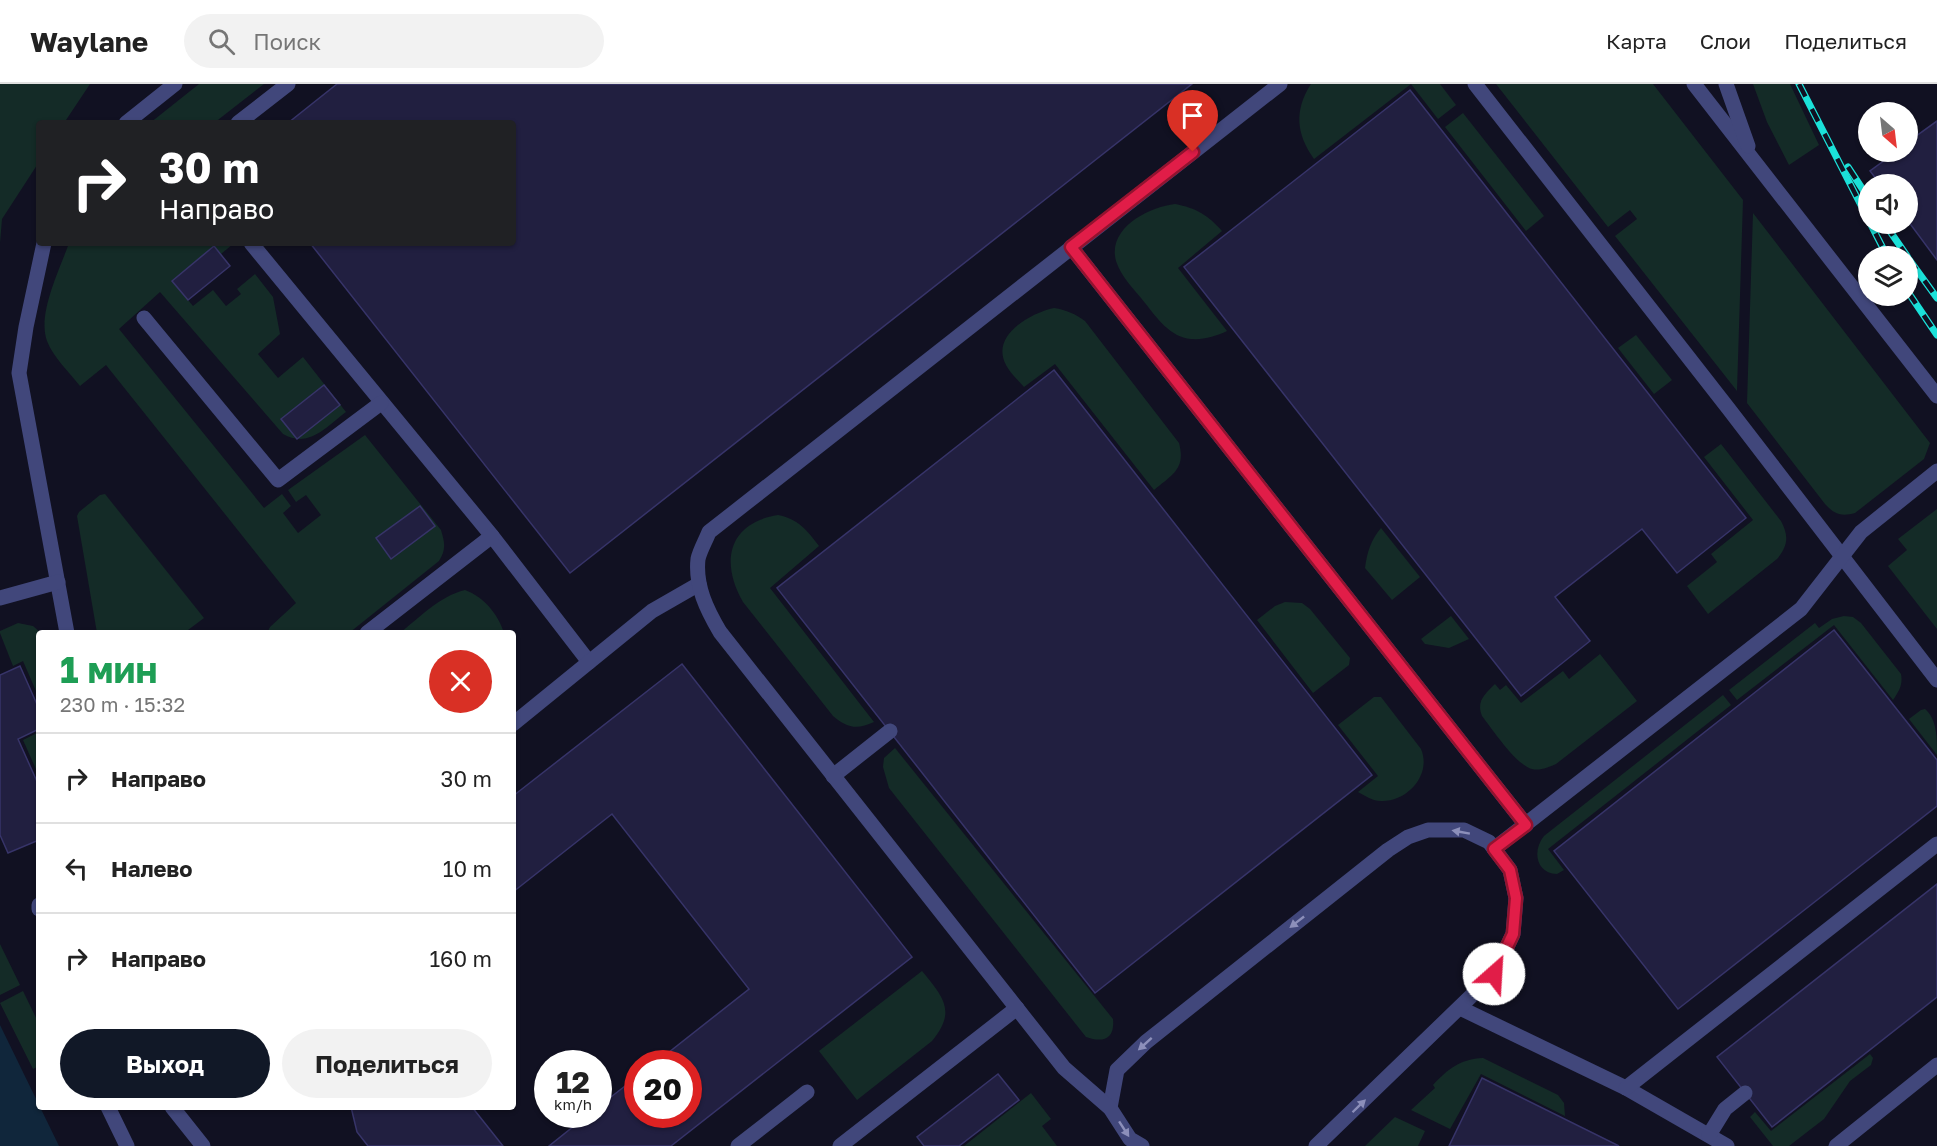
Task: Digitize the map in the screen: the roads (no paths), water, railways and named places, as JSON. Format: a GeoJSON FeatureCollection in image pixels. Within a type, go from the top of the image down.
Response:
{"type":"FeatureCollection","features":[{"type":"Feature","properties":{"kind":"lane"},"geometry":{"type":"LineString","coordinates":[[130,120],[175,84]]}},
{"type":"Feature","properties":{"kind":"lane"},"geometry":{"type":"LineString","coordinates":[[242,120],[288,84]]}},
{"type":"Feature","properties":{"kind":"lane"},"geometry":{"type":"LineString","coordinates":[[1142,1146],[1130,1139],[1110,1108],[1064,1068],[720,632],[706,609],[699,584],[698,558],[709,532],[1280,84]]}},
{"type":"Feature","properties":{"kind":"lane"},"geometry":{"type":"LineString","coordinates":[[1475,84],[1937,680]]}},
{"type":"Feature","properties":{"kind":"lane"},"geometry":{"type":"LineString","coordinates":[[1694,84],[1937,396]]}},
{"type":"Feature","properties":{"kind":"lane"},"geometry":{"type":"LineString","coordinates":[[1726,84],[1752,158]]}},
{"type":"Feature","properties":{"kind":"lane"},"geometry":{"type":"LineString","coordinates":[[43,246],[28,315],[19,373],[66,630]]}},
{"type":"Feature","properties":{"kind":"lane"},"geometry":{"type":"LineString","coordinates":[[253,246],[492,536],[589,662]]}},
{"type":"Feature","properties":{"kind":"lane"},"geometry":{"type":"LineString","coordinates":[[1071,247],[1526,825]]}},
{"type":"Feature","properties":{"kind":"lane"},"geometry":{"type":"LineString","coordinates":[[144,318],[278,480],[381,403]]}},
{"type":"Feature","properties":{"kind":"lane"},"geometry":{"type":"LineString","coordinates":[[1494,849],[1801,609],[1861,532],[1937,471]]}},
{"type":"Feature","properties":{"kind":"lane"},"geometry":{"type":"LineString","coordinates":[[371,630],[492,536]]}},
{"type":"Feature","properties":{"kind":"lane"},"geometry":{"type":"LineString","coordinates":[[0,598],[58,582]]}},
{"type":"Feature","properties":{"kind":"lane"},"geometry":{"type":"LineString","coordinates":[[516,722],[652,611],[699,584]]}},
{"type":"Feature","properties":{"kind":"lane"},"geometry":{"type":"LineString","coordinates":[[833,776],[890,731]]}},
{"type":"Feature","properties":{"kind":"lane"},"geometry":{"type":"LineString","coordinates":[[1110,1108],[1117,1070],[1146,1042],[1388,850],[1408,837],[1428,830],[1464,830],[1489,842],[1510,870],[1516,898],[1513,934],[1494,974],[1316,1146]]}},
{"type":"Feature","properties":{"kind":"lane"},"geometry":{"type":"LineString","coordinates":[[1626,1088],[1937,844]]}},
{"type":"Feature","properties":{"kind":"lane"},"geometry":{"type":"LineString","coordinates":[[845,1144],[1017,1008]]}},
{"type":"Feature","properties":{"kind":"lane"},"geometry":{"type":"LineString","coordinates":[[1460,1008],[1626,1088],[1727,1146]]}},
{"type":"Feature","properties":{"kind":"lane"},"geometry":{"type":"LineString","coordinates":[[1836,1146],[1937,1065]]}},
{"type":"Feature","properties":{"kind":"lane"},"geometry":{"type":"LineString","coordinates":[[738,1146],[807,1092]]}},
{"type":"Feature","properties":{"kind":"lane"},"geometry":{"type":"LineString","coordinates":[[1709,1136],[1725,1109],[1745,1093]]}},
{"type":"Feature","properties":{"kind":"lane"},"geometry":{"type":"LineString","coordinates":[[109,1110],[127,1146]]}},
{"type":"Feature","properties":{"kind":"lane"},"geometry":{"type":"LineString","coordinates":[[174,1110],[203,1146]]}},
{"type":"Feature","properties":{"kind":"water"},"geometry":{"type":"Polygon","coordinates":[[[0,1025],[36,1099],[36,1110],[41,1110],[59,1146],[0,1146],[0,1025]]]}},
{"type":"Feature","properties":{"kind":"railway"},"geometry":{"type":"LineString","coordinates":[[1799,84],[1882,246]]}},
{"type":"Feature","properties":{"kind":"railway"},"geometry":{"type":"LineString","coordinates":[[1848,167],[1858,182]]}},
{"type":"Feature","properties":{"kind":"railway"},"geometry":{"type":"LineString","coordinates":[[1892,234],[1900,246]]}},
{"type":"Feature","properties":{"kind":"railway"},"geometry":{"type":"LineString","coordinates":[[1918,272],[1937,298]]}},
{"type":"Feature","properties":{"kind":"railway"},"geometry":{"type":"LineString","coordinates":[[1917,306],[1937,335]]}}]}
